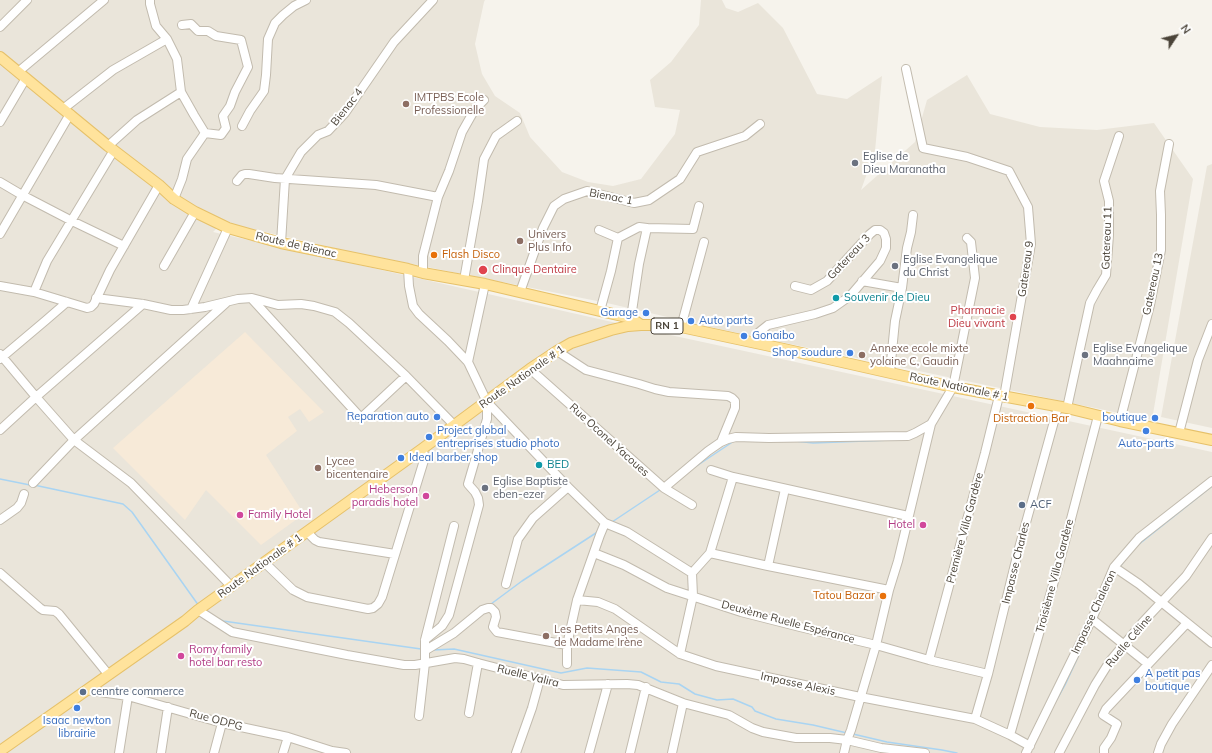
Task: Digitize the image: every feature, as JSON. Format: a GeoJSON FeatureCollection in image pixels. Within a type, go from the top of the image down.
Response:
{"type":"FeatureCollection","features":[{"type":"Feature","properties":{"kind":"main road","name":"Route de Bienac"},"geometry":{"type":"LineString","coordinates":[[0,57],[111,148],[159,185],[174,199],[195,212],[228,228],[281,243],[422,273],[485,284],[600,310],[631,318],[641,325]]}},
{"type":"Feature","properties":{"kind":"main road","name":"Route Nationale # 1"},"geometry":{"type":"LineString","coordinates":[[0,751],[185,621],[198,610],[557,351],[571,343],[611,330],[641,325],[681,327],[890,372],[954,379],[1002,397],[1062,408],[1212,440]]}},
{"type":"Feature","properties":{"kind":"street"},"geometry":{"type":"LineString","coordinates":[[0,27],[27,0]]}},
{"type":"Feature","properties":{"kind":"street"},"geometry":{"type":"LineString","coordinates":[[0,122],[22,75],[104,0]]}},
{"type":"Feature","properties":{"kind":"street"},"geometry":{"type":"LineString","coordinates":[[150,0],[156,26],[167,39],[177,59],[181,92],[206,133],[221,135],[226,128],[223,116],[230,106],[235,92],[248,67],[241,40],[216,36],[208,31],[198,32],[191,24],[182,25]]}},
{"type":"Feature","properties":{"kind":"street"},"geometry":{"type":"LineString","coordinates":[[242,126],[250,110],[264,91],[268,39],[275,23],[282,15],[294,6],[306,0]]}},
{"type":"Feature","properties":{"kind":"street","name":"Bienac 4"},"geometry":{"type":"LineString","coordinates":[[281,243],[285,179],[301,152],[318,135],[328,130],[345,113],[394,42],[433,0]]}},
{"type":"Feature","properties":{"kind":"street"},"geometry":{"type":"LineString","coordinates":[[0,234],[66,111],[113,70],[167,39]]}},
{"type":"Feature","properties":{"kind":"street","name":"Gatereau 9"},"geometry":{"type":"LineString","coordinates":[[906,70],[923,148],[967,157],[1009,171],[1028,207],[1032,244],[1002,397]]}},
{"type":"Feature","properties":{"kind":"street"},"geometry":{"type":"LineString","coordinates":[[34,292],[47,261],[72,221],[111,148],[138,120],[181,92]]}},
{"type":"Feature","properties":{"kind":"street"},"geometry":{"type":"LineString","coordinates":[[422,273],[423,256],[438,196],[449,171],[462,132],[475,109],[484,100]]}},
{"type":"Feature","properties":{"kind":"street"},"geometry":{"type":"LineString","coordinates":[[464,280],[484,159],[496,136],[517,121]]}},
{"type":"Feature","properties":{"kind":"street","name":"Bienac 1"},"geometry":{"type":"LineString","coordinates":[[520,292],[542,228],[554,206],[564,199],[587,191],[634,203],[649,200],[680,179],[697,152],[745,136],[760,124]]}},
{"type":"Feature","properties":{"kind":"street"},"geometry":{"type":"LineString","coordinates":[[174,199],[182,179],[187,159],[206,133]]}},
{"type":"Feature","properties":{"kind":"street","name":"Gatereau 11"},"geometry":{"type":"LineString","coordinates":[[1062,408],[1090,303],[1106,276],[1109,235],[1109,201],[1104,181],[1120,136]]}},
{"type":"Feature","properties":{"kind":"street","name":"Gatereau 13"},"geometry":{"type":"LineString","coordinates":[[1120,421],[1150,305],[1161,250],[1162,215],[1160,191],[1169,144]]}},
{"type":"Feature","properties":{"kind":"street"},"geometry":{"type":"LineString","coordinates":[[237,181],[242,175],[245,174],[285,179],[376,185],[438,196]]}},
{"type":"Feature","properties":{"kind":"street"},"geometry":{"type":"LineString","coordinates":[[0,182],[72,221],[124,246]]}},
{"type":"Feature","properties":{"kind":"street"},"geometry":{"type":"LineString","coordinates":[[1,287],[34,292],[87,308],[91,307],[110,270],[159,185]]}},
{"type":"Feature","properties":{"kind":"street"},"geometry":{"type":"LineString","coordinates":[[600,310],[611,271],[618,238],[638,227],[693,229],[699,206]]}},
{"type":"Feature","properties":{"kind":"street"},"geometry":{"type":"LineString","coordinates":[[164,266],[195,212]]}},
{"type":"Feature","properties":{"kind":"street"},"geometry":{"type":"LineString","coordinates":[[890,372],[894,321],[902,288],[913,215]]}},
{"type":"Feature","properties":{"kind":"street"},"geometry":{"type":"LineString","coordinates":[[191,309],[228,228]]}},
{"type":"Feature","properties":{"kind":"street"},"geometry":{"type":"LineString","coordinates":[[631,318],[647,228]]}},
{"type":"Feature","properties":{"kind":"street"},"geometry":{"type":"LineString","coordinates":[[599,230],[618,238]]}},
{"type":"Feature","properties":{"kind":"street","name":"Gatereau 3"},"geometry":{"type":"LineString","coordinates":[[754,342],[758,333],[768,325],[815,314],[833,308],[850,296],[880,261],[886,248],[884,233],[880,230],[875,230],[870,234],[827,281],[811,290],[795,286]]}},
{"type":"Feature","properties":{"kind":"street"},"geometry":{"type":"LineString","coordinates":[[844,753],[876,645],[931,424],[954,379],[975,278],[970,242],[967,238]]}},
{"type":"Feature","properties":{"kind":"street"},"geometry":{"type":"LineString","coordinates":[[681,327],[704,242]]}},
{"type":"Feature","properties":{"kind":"street"},"geometry":{"type":"LineString","coordinates":[[408,269],[409,286],[413,306],[419,314],[468,362],[487,402],[568,487],[605,523],[627,532],[692,573]]}},
{"type":"Feature","properties":{"kind":"street"},"geometry":{"type":"LineString","coordinates":[[862,281],[902,288]]}},
{"type":"Feature","properties":{"kind":"street"},"geometry":{"type":"LineString","coordinates":[[468,362],[485,284]]}},
{"type":"Feature","properties":{"kind":"street"},"geometry":{"type":"LineString","coordinates":[[96,298],[143,304],[171,310],[205,307],[238,299],[252,298],[278,305],[301,304],[324,308],[335,312],[349,323],[406,376],[454,425]]}},
{"type":"Feature","properties":{"kind":"street"},"geometry":{"type":"LineString","coordinates":[[252,298],[361,418],[406,376]]}},
{"type":"Feature","properties":{"kind":"street"},"geometry":{"type":"LineString","coordinates":[[67,302],[1,356],[74,440],[132,484],[232,586]]}},
{"type":"Feature","properties":{"kind":"street"},"geometry":{"type":"LineString","coordinates":[[33,483],[74,440],[228,302]]}},
{"type":"Feature","properties":{"kind":"street"},"geometry":{"type":"LineString","coordinates":[[0,430],[143,304]]}},
{"type":"Feature","properties":{"kind":"street"},"geometry":{"type":"LineString","coordinates":[[1179,433],[1198,360],[1212,324]]}},
{"type":"Feature","properties":{"kind":"street"},"geometry":{"type":"LineString","coordinates":[[557,351],[586,370],[655,389],[669,392],[728,396],[732,398],[735,408],[721,442]]}},
{"type":"Feature","properties":{"kind":"street","name":"Rue Oconel Yacoues"},"geometry":{"type":"LineString","coordinates":[[530,370],[664,488],[692,505]]}},
{"type":"Feature","properties":{"kind":"street","name":"Première Villa Gardère"},"geometry":{"type":"LineString","coordinates":[[929,660],[983,460],[1002,397]]}},
{"type":"Feature","properties":{"kind":"street"},"geometry":{"type":"LineString","coordinates":[[425,640],[442,626],[449,615],[479,505],[475,492],[468,484],[487,419],[487,402]]}},
{"type":"Feature","properties":{"kind":"street","name":"Impasse Charles"},"geometry":{"type":"LineString","coordinates":[[975,720],[1019,548],[1062,408]]}},
{"type":"Feature","properties":{"kind":"street","name":"Troisième Villa Gardère"},"geometry":{"type":"LineString","coordinates":[[1010,735],[1061,557],[1098,416]]}},
{"type":"Feature","properties":{"kind":"street"},"geometry":{"type":"LineString","coordinates":[[664,488],[708,451],[721,442],[736,437],[777,438],[908,436],[931,424]]}},
{"type":"Feature","properties":{"kind":"street"},"geometry":{"type":"LineString","coordinates":[[265,563],[293,590],[307,597],[368,609],[373,608],[380,601],[395,554],[425,456],[422,449]]}},
{"type":"Feature","properties":{"kind":"street"},"geometry":{"type":"LineString","coordinates":[[711,470],[733,477],[908,516]]}},
{"type":"Feature","properties":{"kind":"street"},"geometry":{"type":"LineString","coordinates":[[680,654],[693,596],[692,573],[710,553],[733,477]]}},
{"type":"Feature","properties":{"kind":"street","name":"Impasse Chaleron"},"geometry":{"type":"LineString","coordinates":[[1028,749],[1092,619],[1114,567],[1139,538],[1212,481]]}},
{"type":"Feature","properties":{"kind":"street"},"geometry":{"type":"LineString","coordinates":[[506,584],[518,539],[533,518],[568,487]]}},
{"type":"Feature","properties":{"kind":"street"},"geometry":{"type":"LineString","coordinates":[[768,566],[785,489]]}},
{"type":"Feature","properties":{"kind":"street"},"geometry":{"type":"LineString","coordinates":[[0,520],[17,508],[24,494]]}},
{"type":"Feature","properties":{"kind":"street"},"geometry":{"type":"LineString","coordinates":[[567,664],[567,645],[577,600],[605,523]]}},
{"type":"Feature","properties":{"kind":"street"},"geometry":{"type":"LineString","coordinates":[[419,716],[425,663],[425,640],[454,526]]}},
{"type":"Feature","properties":{"kind":"street"},"geometry":{"type":"LineString","coordinates":[[307,532],[319,542],[395,554]]}},
{"type":"Feature","properties":{"kind":"street","name":"Ruelle Céline"},"geometry":{"type":"LineString","coordinates":[[1059,753],[1095,685],[1110,661],[1142,623],[1186,576],[1212,538]]}},
{"type":"Feature","properties":{"kind":"street","name":"Deuxème Ruelle Espérance"},"geometry":{"type":"LineString","coordinates":[[594,553],[624,565],[667,588],[741,612],[988,674]]}},
{"type":"Feature","properties":{"kind":"street"},"geometry":{"type":"LineString","coordinates":[[710,553],[889,590]]}},
{"type":"Feature","properties":{"kind":"street"},"geometry":{"type":"LineString","coordinates":[[1114,567],[1139,584],[1186,623],[1212,642]]}},
{"type":"Feature","properties":{"kind":"street"},"geometry":{"type":"LineString","coordinates":[[0,573],[40,608],[43,610],[55,611],[59,614],[108,674]]}},
{"type":"Feature","properties":{"kind":"street","name":"Impasse Alexis"},"geometry":{"type":"LineString","coordinates":[[577,600],[598,602],[616,609],[680,654],[716,666],[975,720],[1010,735],[1028,749]]}},
{"type":"Feature","properties":{"kind":"street"},"geometry":{"type":"LineString","coordinates":[[426,650],[449,636],[482,610],[488,608],[491,608],[495,612],[496,617],[493,627],[497,632],[567,645]]}},
{"type":"Feature","properties":{"kind":"street","name":"Ruelle Valira"},"geometry":{"type":"LineString","coordinates":[[198,610],[232,632],[347,655],[404,665],[415,665],[456,658],[563,685],[638,685],[683,703],[729,715],[752,728],[763,732],[796,738],[830,738],[847,740],[880,748],[925,753]]}},
{"type":"Feature","properties":{"kind":"street"},"geometry":{"type":"LineString","coordinates":[[1092,619],[1148,664]]}},
{"type":"Feature","properties":{"kind":"street"},"geometry":{"type":"LineString","coordinates":[[1104,753],[1104,748],[1111,738],[1117,724],[1103,714],[1106,709],[1186,623]]}},
{"type":"Feature","properties":{"kind":"street"},"geometry":{"type":"LineString","coordinates":[[469,713],[478,663]]}},
{"type":"Feature","properties":{"kind":"street"},"geometry":{"type":"LineString","coordinates":[[1158,753],[1160,744],[1172,724],[1212,665]]}},
{"type":"Feature","properties":{"kind":"street"},"geometry":{"type":"LineString","coordinates":[[516,753],[532,708],[540,679]]}},
{"type":"Feature","properties":{"kind":"street"},"geometry":{"type":"LineString","coordinates":[[589,753],[608,684]]}},
{"type":"Feature","properties":{"kind":"street"},"geometry":{"type":"LineString","coordinates":[[630,753],[646,688]]}},
{"type":"Feature","properties":{"kind":"street","name":"Rue ODPG"},"geometry":{"type":"LineString","coordinates":[[86,690],[128,696],[222,723],[288,737],[331,752],[346,753]]}},
{"type":"Feature","properties":{"kind":"street"},"geometry":{"type":"LineString","coordinates":[[119,753],[128,696]]}},
{"type":"Feature","properties":{"kind":"street"},"geometry":{"type":"LineString","coordinates":[[672,753],[683,703]]}},
{"type":"Feature","properties":{"kind":"street"},"geometry":{"type":"LineString","coordinates":[[161,753],[168,707]]}},
{"type":"Feature","properties":{"kind":"street"},"geometry":{"type":"LineString","coordinates":[[214,753],[222,723]]}},
{"type":"Feature","properties":{"kind":"street"},"geometry":{"type":"LineString","coordinates":[[283,753],[288,737]]}},
{"type":"Feature","properties":{"kind":"shaded area"},"geometry":{"type":"Polygon","coordinates":[[[0,0],[485,0],[475,44],[482,74],[495,96],[520,113],[530,137],[562,172],[588,182],[613,186],[641,179],[675,134],[680,110],[655,107],[650,80],[671,62],[699,25],[701,0],[722,0],[726,8],[738,12],[758,3],[783,28],[817,94],[847,99],[882,76],[875,151],[861,190],[915,142],[927,100],[967,75],[990,114],[1040,127],[1097,130],[1154,123],[1193,179],[1152,420],[719,329],[607,303],[347,251],[235,225],[225,220],[213,232],[661,333],[1212,452],[1212,753],[0,753],[0,0]]]}},
{"type":"Feature","properties":{"kind":"shaded area"},"geometry":{"type":"Polygon","coordinates":[[[1212,164],[1212,428],[1161,417],[1207,166],[1212,164]]]}},
{"type":"Feature","properties":{"kind":"shaded area"},"geometry":{"type":"Polygon","coordinates":[[[245,332],[324,412],[309,422],[300,409],[288,417],[297,431],[266,455],[304,514],[261,545],[206,490],[185,520],[113,448],[245,332]]]}},
{"type":"Feature","properties":{"kind":"waterway"},"geometry":{"type":"LineString","coordinates":[[795,441],[813,443],[891,440]]}},
{"type":"Feature","properties":{"kind":"waterway"},"geometry":{"type":"LineString","coordinates":[[695,467],[734,441]]}},
{"type":"Feature","properties":{"kind":"waterway"},"geometry":{"type":"LineString","coordinates":[[0,479],[30,485]]}},
{"type":"Feature","properties":{"kind":"waterway"},"geometry":{"type":"LineString","coordinates":[[34,485],[123,504],[132,512],[199,606]]}},
{"type":"Feature","properties":{"kind":"waterway"},"geometry":{"type":"LineString","coordinates":[[1138,545],[1212,486]]}},
{"type":"Feature","properties":{"kind":"waterway"},"geometry":{"type":"LineString","coordinates":[[612,522],[660,490]]}},
{"type":"Feature","properties":{"kind":"waterway"},"geometry":{"type":"LineString","coordinates":[[491,604],[522,581],[599,531]]}},
{"type":"Feature","properties":{"kind":"waterway"},"geometry":{"type":"LineString","coordinates":[[1119,568],[1124,561]]}},
{"type":"Feature","properties":{"kind":"waterway"},"geometry":{"type":"LineString","coordinates":[[1113,580],[1116,573]]}},
{"type":"Feature","properties":{"kind":"waterway"},"geometry":{"type":"LineString","coordinates":[[219,619],[223,621],[421,649]]}},
{"type":"Feature","properties":{"kind":"waterway"},"geometry":{"type":"LineString","coordinates":[[1056,701],[1083,646]]}},
{"type":"Feature","properties":{"kind":"waterway"},"geometry":{"type":"LineString","coordinates":[[433,650],[454,649],[561,673],[587,668],[641,672],[661,682],[679,684],[695,694],[717,700],[733,699],[752,707],[755,711],[776,719],[813,725],[847,733]]}},
{"type":"Feature","properties":{"kind":"waterway"},"geometry":{"type":"LineString","coordinates":[[853,734],[887,742],[957,753]]}},
{"type":"Feature","properties":{"kind":"place","name":"IMTPBS Ecole Professionelle"},"geometry":{"type":"Point","coordinates":[406,104]}},
{"type":"Feature","properties":{"kind":"place","name":"Eglise de Dieu Maranatha"},"geometry":{"type":"Point","coordinates":[855,163]}},
{"type":"Feature","properties":{"kind":"place","name":"Univers Plus Info"},"geometry":{"type":"Point","coordinates":[520,241]}},
{"type":"Feature","properties":{"kind":"place","name":"Flash Disco"},"geometry":{"type":"Point","coordinates":[434,255]}},
{"type":"Feature","properties":{"kind":"place","name":"Eglise Evangelique du Christ"},"geometry":{"type":"Point","coordinates":[895,266]}},
{"type":"Feature","properties":{"kind":"place","name":"Clinque Dentaire"},"geometry":{"type":"Point","coordinates":[483,270]}},
{"type":"Feature","properties":{"kind":"place","name":"Souvenir de Dieu"},"geometry":{"type":"Point","coordinates":[836,298]}},
{"type":"Feature","properties":{"kind":"place","name":"Garage"},"geometry":{"type":"Point","coordinates":[646,313]}},
{"type":"Feature","properties":{"kind":"place","name":"Pharmacie Dieu vivant"},"geometry":{"type":"Point","coordinates":[1013,317]}},
{"type":"Feature","properties":{"kind":"place","name":"Auto parts"},"geometry":{"type":"Point","coordinates":[691,321]}},
{"type":"Feature","properties":{"kind":"place","name":"Gonaibo"},"geometry":{"type":"Point","coordinates":[744,336]}},
{"type":"Feature","properties":{"kind":"place","name":"Shop soudure"},"geometry":{"type":"Point","coordinates":[850,353]}},
{"type":"Feature","properties":{"kind":"place","name":"Annexe ecole mixte yolaine C, Gaudin"},"geometry":{"type":"Point","coordinates":[862,355]}},
{"type":"Feature","properties":{"kind":"place","name":"Eglise Evangelique Maahnaime"},"geometry":{"type":"Point","coordinates":[1085,355]}},
{"type":"Feature","properties":{"kind":"place","name":"Distraction Bar"},"geometry":{"type":"Point","coordinates":[1031,406]}},
{"type":"Feature","properties":{"kind":"place","name":"Reparation auto"},"geometry":{"type":"Point","coordinates":[437,417]}},
{"type":"Feature","properties":{"kind":"place","name":"boutique"},"geometry":{"type":"Point","coordinates":[1155,418]}},
{"type":"Feature","properties":{"kind":"place","name":"Auto-parts"},"geometry":{"type":"Point","coordinates":[1146,431]}},
{"type":"Feature","properties":{"kind":"place","name":"Project global entreprises studio photo"},"geometry":{"type":"Point","coordinates":[429,437]}},
{"type":"Feature","properties":{"kind":"place","name":"Ideal barber shop"},"geometry":{"type":"Point","coordinates":[401,458]}},
{"type":"Feature","properties":{"kind":"place","name":"BED"},"geometry":{"type":"Point","coordinates":[539,465]}},
{"type":"Feature","properties":{"kind":"place","name":"Lycee bicentenaire"},"geometry":{"type":"Point","coordinates":[318,468]}},
{"type":"Feature","properties":{"kind":"place","name":"Eglise Baptiste eben-ezer"},"geometry":{"type":"Point","coordinates":[485,488]}},
{"type":"Feature","properties":{"kind":"place","name":"Heberson paradis hotel"},"geometry":{"type":"Point","coordinates":[426,496]}},
{"type":"Feature","properties":{"kind":"place","name":"ACF"},"geometry":{"type":"Point","coordinates":[1022,505]}},
{"type":"Feature","properties":{"kind":"place","name":"Family Hotel"},"geometry":{"type":"Point","coordinates":[240,515]}},
{"type":"Feature","properties":{"kind":"place","name":"Hotel"},"geometry":{"type":"Point","coordinates":[923,525]}},
{"type":"Feature","properties":{"kind":"place","name":"Tatou Bazar"},"geometry":{"type":"Point","coordinates":[883,596]}},
{"type":"Feature","properties":{"kind":"place","name":"Les Petits Anges de Madame Irène"},"geometry":{"type":"Point","coordinates":[546,636]}},
{"type":"Feature","properties":{"kind":"place","name":"Romy family hotel bar resto"},"geometry":{"type":"Point","coordinates":[181,656]}},
{"type":"Feature","properties":{"kind":"place","name":"A petit pas boutique"},"geometry":{"type":"Point","coordinates":[1137,680]}},
{"type":"Feature","properties":{"kind":"place","name":"cenntre commerce"},"geometry":{"type":"Point","coordinates":[83,692]}},
{"type":"Feature","properties":{"kind":"place","name":"Isaac newton librairie"},"geometry":{"type":"Point","coordinates":[77,708]}}]}
